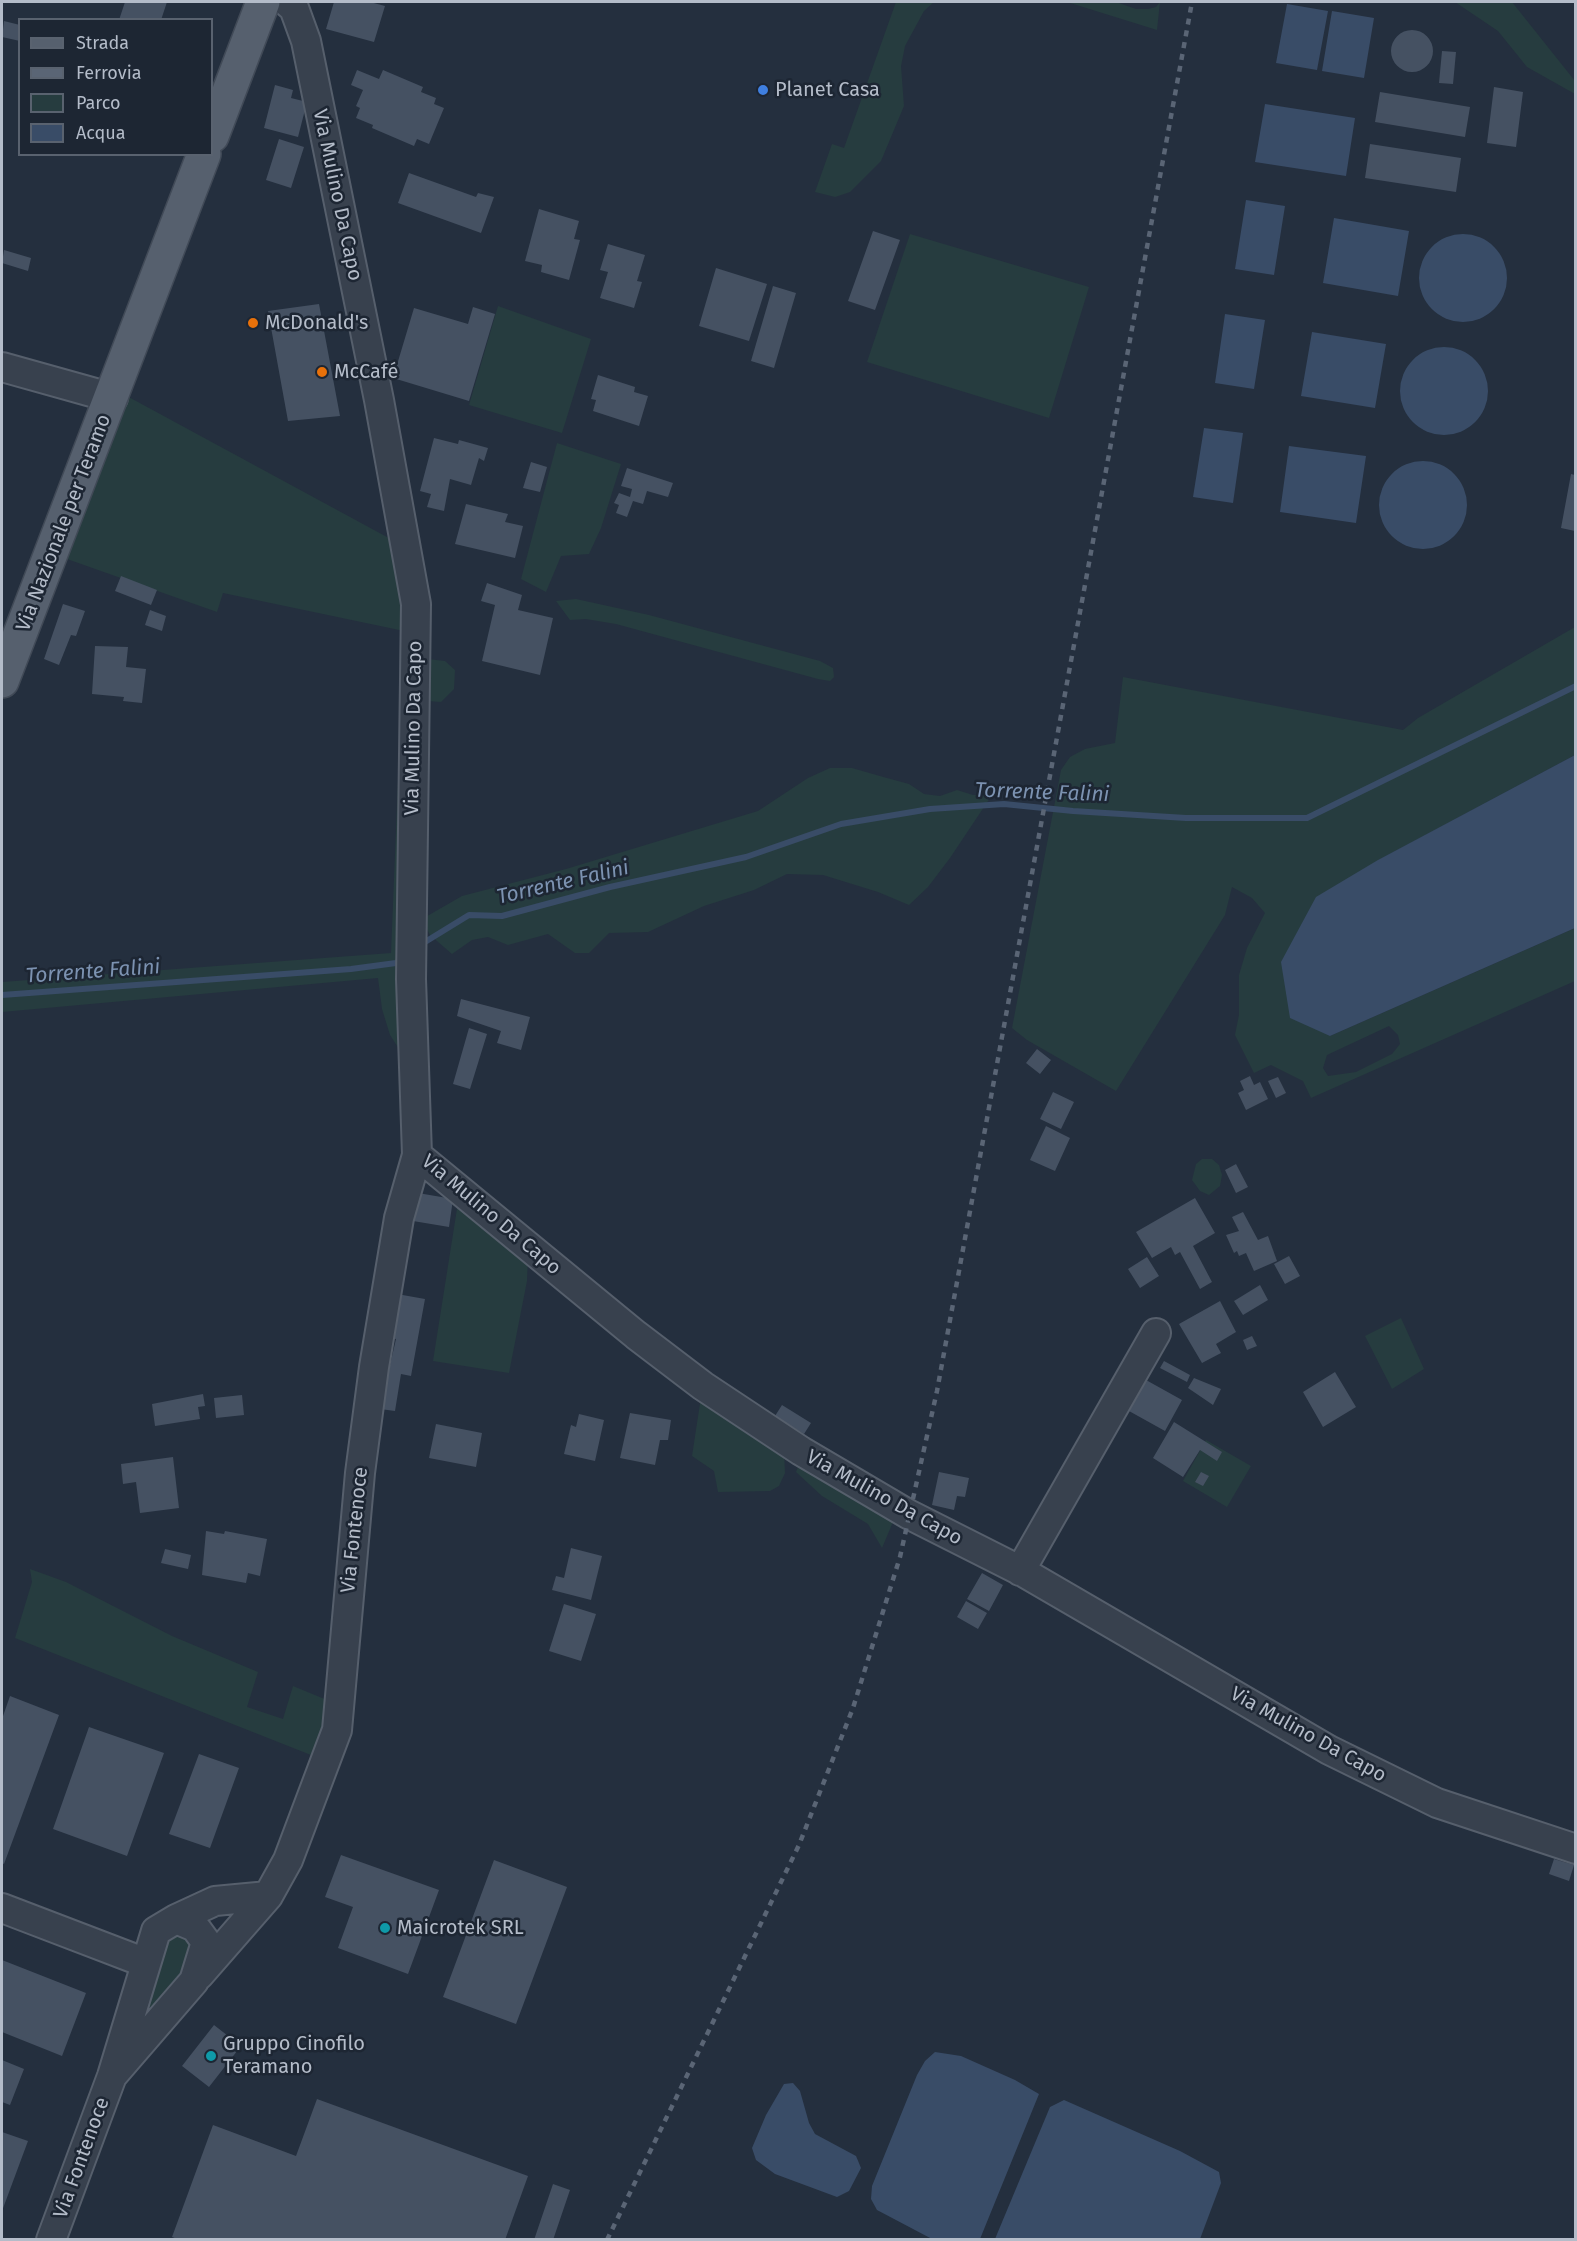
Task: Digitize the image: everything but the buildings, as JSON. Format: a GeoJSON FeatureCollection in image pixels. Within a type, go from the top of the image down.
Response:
{"type":"FeatureCollection","features":[{"type":"Feature","properties":{"kind":"main road"},"geometry":{"type":"LineString","coordinates":[[213,133],[263,2]]}},
{"type":"Feature","properties":{"kind":"main road","name":"Via Nazionale per Teramo"},"geometry":{"type":"LineString","coordinates":[[2,681],[113,398],[203,156]]}},
{"type":"Feature","properties":{"kind":"street","name":"Via Mulino Da Capo"},"geometry":{"type":"LineString","coordinates":[[287,2],[294,8],[306,41],[379,400],[416,603],[411,979],[417,1155],[636,1335],[703,1386],[811,1457],[909,1514],[1020,1571],[1329,1750],[1437,1803],[1575,1849]]}},
{"type":"Feature","properties":{"kind":"street","name":"Via Nazionale per Teramo"},"geometry":{"type":"LineString","coordinates":[[2,367],[113,398]]}},
{"type":"Feature","properties":{"kind":"street","name":"Via Fontenoce"},"geometry":{"type":"LineString","coordinates":[[112,2076],[268,1896],[288,1860],[337,1730],[360,1473],[374,1367],[399,1218],[417,1155]]}},
{"type":"Feature","properties":{"kind":"street"},"geometry":{"type":"LineString","coordinates":[[1020,1571],[1156,1333]]}},
{"type":"Feature","properties":{"kind":"street","name":"Via Fontenoce"},"geometry":{"type":"LineString","coordinates":[[51,2240],[112,2076],[156,1931],[215,1901],[268,1896]]}},
{"type":"Feature","properties":{"kind":"street"},"geometry":{"type":"LineString","coordinates":[[2,1908],[146,1963]]}},
{"type":"Feature","properties":{"kind":"street","name":"Via Fontenoce"},"geometry":{"type":"LineString","coordinates":[[176,1919],[195,1927],[206,1941],[194,1981]]}},
{"type":"Feature","properties":{"kind":"green space"},"geometry":{"type":"Polygon","coordinates":[[[896,2],[934,2],[924,11],[905,46],[901,66],[904,106],[881,161],[850,192],[835,197],[815,192],[832,144],[844,148],[896,2]]]}},
{"type":"Feature","properties":{"kind":"green space"},"geometry":{"type":"Polygon","coordinates":[[[1067,2],[1116,2],[1136,9],[1148,9],[1156,7],[1160,2],[1157,30],[1067,2]]]}},
{"type":"Feature","properties":{"kind":"green space"},"geometry":{"type":"Polygon","coordinates":[[[1455,2],[1512,2],[1575,81],[1575,94],[1527,67],[1498,31],[1455,2]]]}},
{"type":"Feature","properties":{"kind":"green space"},"geometry":{"type":"Polygon","coordinates":[[[910,234],[1089,287],[1049,418],[867,362],[910,234]]]}},
{"type":"Feature","properties":{"kind":"green space"},"geometry":{"type":"Polygon","coordinates":[[[498,306],[591,339],[562,433],[469,405],[498,306]]]}},
{"type":"Feature","properties":{"kind":"green space"},"geometry":{"type":"Polygon","coordinates":[[[125,395],[398,543],[404,631],[223,593],[217,612],[67,559],[125,395]]]}},
{"type":"Feature","properties":{"kind":"green space"},"geometry":{"type":"Polygon","coordinates":[[[557,443],[621,464],[601,528],[589,554],[561,556],[546,592],[521,579],[557,443]]]}},
{"type":"Feature","properties":{"kind":"green space"},"geometry":{"type":"Polygon","coordinates":[[[576,599],[649,615],[820,661],[833,668],[834,677],[830,681],[818,679],[616,624],[586,619],[570,620],[556,601],[576,599]]]}},
{"type":"Feature","properties":{"kind":"green space"},"geometry":{"type":"Polygon","coordinates":[[[1575,627],[1575,755],[1379,860],[1330,1036],[1575,928],[1575,981],[1311,1098],[1303,1081],[1271,1065],[1254,1073],[1235,1035],[1239,1015],[1239,975],[1247,948],[1265,913],[1252,898],[1232,887],[1225,915],[1116,1091],[1027,1040],[1012,1028],[1061,770],[1070,757],[1085,749],[1115,743],[1123,677],[1403,730],[1418,718],[1575,627]],[[1389,1026],[1327,1055],[1323,1068],[1328,1076],[1356,1072],[1392,1054],[1400,1044],[1398,1035],[1389,1026]]]}},
{"type":"Feature","properties":{"kind":"green space"},"geometry":{"type":"Polygon","coordinates":[[[404,631],[401,1052],[390,1035],[382,1009],[378,978],[2,1012],[2,982],[391,953],[404,631]]]}},
{"type":"Feature","properties":{"kind":"green space"},"geometry":{"type":"Polygon","coordinates":[[[428,659],[445,661],[455,670],[454,689],[441,702],[427,701],[428,659]]]}},
{"type":"Feature","properties":{"kind":"green space"},"geometry":{"type":"Polygon","coordinates":[[[830,768],[852,768],[909,784],[924,794],[940,796],[957,790],[973,795],[992,795],[950,858],[928,887],[909,905],[878,892],[823,875],[787,874],[754,890],[704,906],[648,932],[609,933],[589,953],[575,953],[548,934],[508,945],[488,937],[472,940],[452,954],[430,935],[422,919],[462,896],[566,869],[758,811],[808,778],[830,768]]]}},
{"type":"Feature","properties":{"kind":"green space"},"geometry":{"type":"Polygon","coordinates":[[[1202,1159],[1212,1159],[1219,1165],[1222,1175],[1220,1186],[1209,1195],[1200,1191],[1192,1180],[1196,1164],[1202,1159]]]}},
{"type":"Feature","properties":{"kind":"green space"},"geometry":{"type":"Polygon","coordinates":[[[459,1196],[528,1255],[527,1281],[509,1373],[433,1361],[459,1196]]]}},
{"type":"Feature","properties":{"kind":"green space"},"geometry":{"type":"Polygon","coordinates":[[[1401,1318],[1424,1369],[1392,1389],[1365,1336],[1401,1318]]]}},
{"type":"Feature","properties":{"kind":"green space"},"geometry":{"type":"Polygon","coordinates":[[[701,1397],[784,1452],[785,1473],[779,1486],[770,1491],[718,1492],[714,1471],[692,1456],[701,1397]]]}},
{"type":"Feature","properties":{"kind":"green space"},"geometry":{"type":"Polygon","coordinates":[[[1206,1440],[1251,1466],[1227,1507],[1183,1481],[1206,1440]]]}},
{"type":"Feature","properties":{"kind":"green space"},"geometry":{"type":"Polygon","coordinates":[[[800,1462],[893,1522],[882,1548],[868,1524],[822,1496],[796,1472],[800,1462]]]}},
{"type":"Feature","properties":{"kind":"green space"},"geometry":{"type":"Polygon","coordinates":[[[30,1569],[66,1582],[172,1636],[258,1672],[247,1707],[283,1719],[293,1686],[327,1700],[316,1757],[15,1638],[32,1582],[30,1569]]]}},
{"type":"Feature","properties":{"kind":"green space"},"geometry":{"type":"Polygon","coordinates":[[[180,1929],[197,1954],[151,2007],[146,2006],[168,1933],[180,1929]]]}},
{"type":"Feature","properties":{"kind":"water"},"geometry":{"type":"Polygon","coordinates":[[[1287,4],[1328,11],[1317,70],[1276,63],[1287,4]]]}},
{"type":"Feature","properties":{"kind":"water"},"geometry":{"type":"Polygon","coordinates":[[[1332,11],[1374,18],[1364,78],[1322,71],[1332,11]]]}},
{"type":"Feature","properties":{"kind":"water"},"geometry":{"type":"Polygon","coordinates":[[[1265,104],[1355,118],[1346,176],[1255,162],[1265,104]]]}},
{"type":"Feature","properties":{"kind":"water"},"geometry":{"type":"Polygon","coordinates":[[[1246,200],[1285,206],[1274,275],[1235,269],[1246,200]]]}},
{"type":"Feature","properties":{"kind":"water"},"geometry":{"type":"Polygon","coordinates":[[[1334,218],[1409,231],[1398,296],[1323,283],[1334,218]]]}},
{"type":"Feature","properties":{"kind":"water"},"geometry":{"type":"Polygon","coordinates":[[[1454,234],[1472,234],[1488,241],[1500,253],[1507,269],[1507,287],[1500,303],[1488,315],[1472,322],[1454,322],[1438,315],[1426,303],[1419,287],[1419,269],[1426,253],[1438,241],[1454,234]]]}},
{"type":"Feature","properties":{"kind":"water"},"geometry":{"type":"Polygon","coordinates":[[[1225,314],[1265,320],[1254,389],[1215,383],[1225,314]]]}},
{"type":"Feature","properties":{"kind":"water"},"geometry":{"type":"Polygon","coordinates":[[[1312,332],[1386,344],[1375,408],[1301,396],[1312,332]]]}},
{"type":"Feature","properties":{"kind":"water"},"geometry":{"type":"Polygon","coordinates":[[[1435,347],[1453,347],[1469,354],[1481,366],[1488,382],[1488,400],[1481,416],[1469,428],[1453,435],[1435,435],[1419,428],[1407,416],[1400,400],[1400,382],[1407,366],[1419,354],[1435,347]]]}},
{"type":"Feature","properties":{"kind":"water"},"geometry":{"type":"Polygon","coordinates":[[[1204,428],[1243,433],[1233,503],[1193,497],[1204,428]]]}},
{"type":"Feature","properties":{"kind":"water"},"geometry":{"type":"Polygon","coordinates":[[[1289,446],[1366,456],[1356,523],[1280,512],[1289,446]]]}},
{"type":"Feature","properties":{"kind":"water"},"geometry":{"type":"Polygon","coordinates":[[[1414,461],[1432,461],[1448,468],[1460,480],[1467,496],[1467,514],[1460,530],[1448,542],[1432,549],[1414,549],[1398,542],[1386,530],[1379,514],[1379,496],[1386,480],[1398,468],[1414,461]]]}},
{"type":"Feature","properties":{"kind":"water"},"geometry":{"type":"Polygon","coordinates":[[[1575,755],[1575,928],[1330,1036],[1290,1018],[1281,962],[1316,897],[1378,860],[1575,755]]]}},
{"type":"Feature","properties":{"kind":"water"},"geometry":{"type":"Polygon","coordinates":[[[935,2052],[961,2056],[1015,2080],[1039,2094],[980,2239],[932,2239],[877,2210],[871,2199],[872,2186],[917,2075],[925,2061],[935,2052]]]}},
{"type":"Feature","properties":{"kind":"water"},"geometry":{"type":"Polygon","coordinates":[[[793,2083],[800,2091],[809,2123],[815,2134],[856,2156],[861,2168],[849,2191],[837,2197],[775,2174],[756,2160],[752,2148],[766,2115],[784,2084],[793,2083]]]}},
{"type":"Feature","properties":{"kind":"water"},"geometry":{"type":"Polygon","coordinates":[[[1064,2100],[1180,2151],[1219,2172],[1221,2183],[1200,2239],[995,2239],[1050,2107],[1064,2100]]]}},
{"type":"Feature","properties":{"kind":"waterway","name":"Torrente Falini"},"geometry":{"type":"LineString","coordinates":[[425,942],[469,915],[502,916],[610,887],[746,857],[841,824],[930,809],[1004,804],[1186,818],[1307,818],[1576,686]]}},
{"type":"Feature","properties":{"kind":"waterway","name":"Torrente Falini"},"geometry":{"type":"LineString","coordinates":[[2,995],[351,969],[396,963],[401,959]]}},
{"type":"Feature","properties":{"kind":"railway"},"geometry":{"type":"LineString","coordinates":[[607,2240],[799,1845],[853,1708],[900,1557],[937,1391],[1192,2]]}},
{"type":"Feature","properties":{"kind":"place","name":"Planet Casa"},"geometry":{"type":"Point","coordinates":[763,90]}},
{"type":"Feature","properties":{"kind":"place","name":"McDonald's"},"geometry":{"type":"Point","coordinates":[253,323]}},
{"type":"Feature","properties":{"kind":"place","name":"McCafé"},"geometry":{"type":"Point","coordinates":[322,372]}},
{"type":"Feature","properties":{"kind":"place","name":"Maicrotek SRL"},"geometry":{"type":"Point","coordinates":[385,1928]}},
{"type":"Feature","properties":{"kind":"place","name":"Gruppo Cinofilo Teramano"},"geometry":{"type":"Point","coordinates":[211,2056]}}]}
